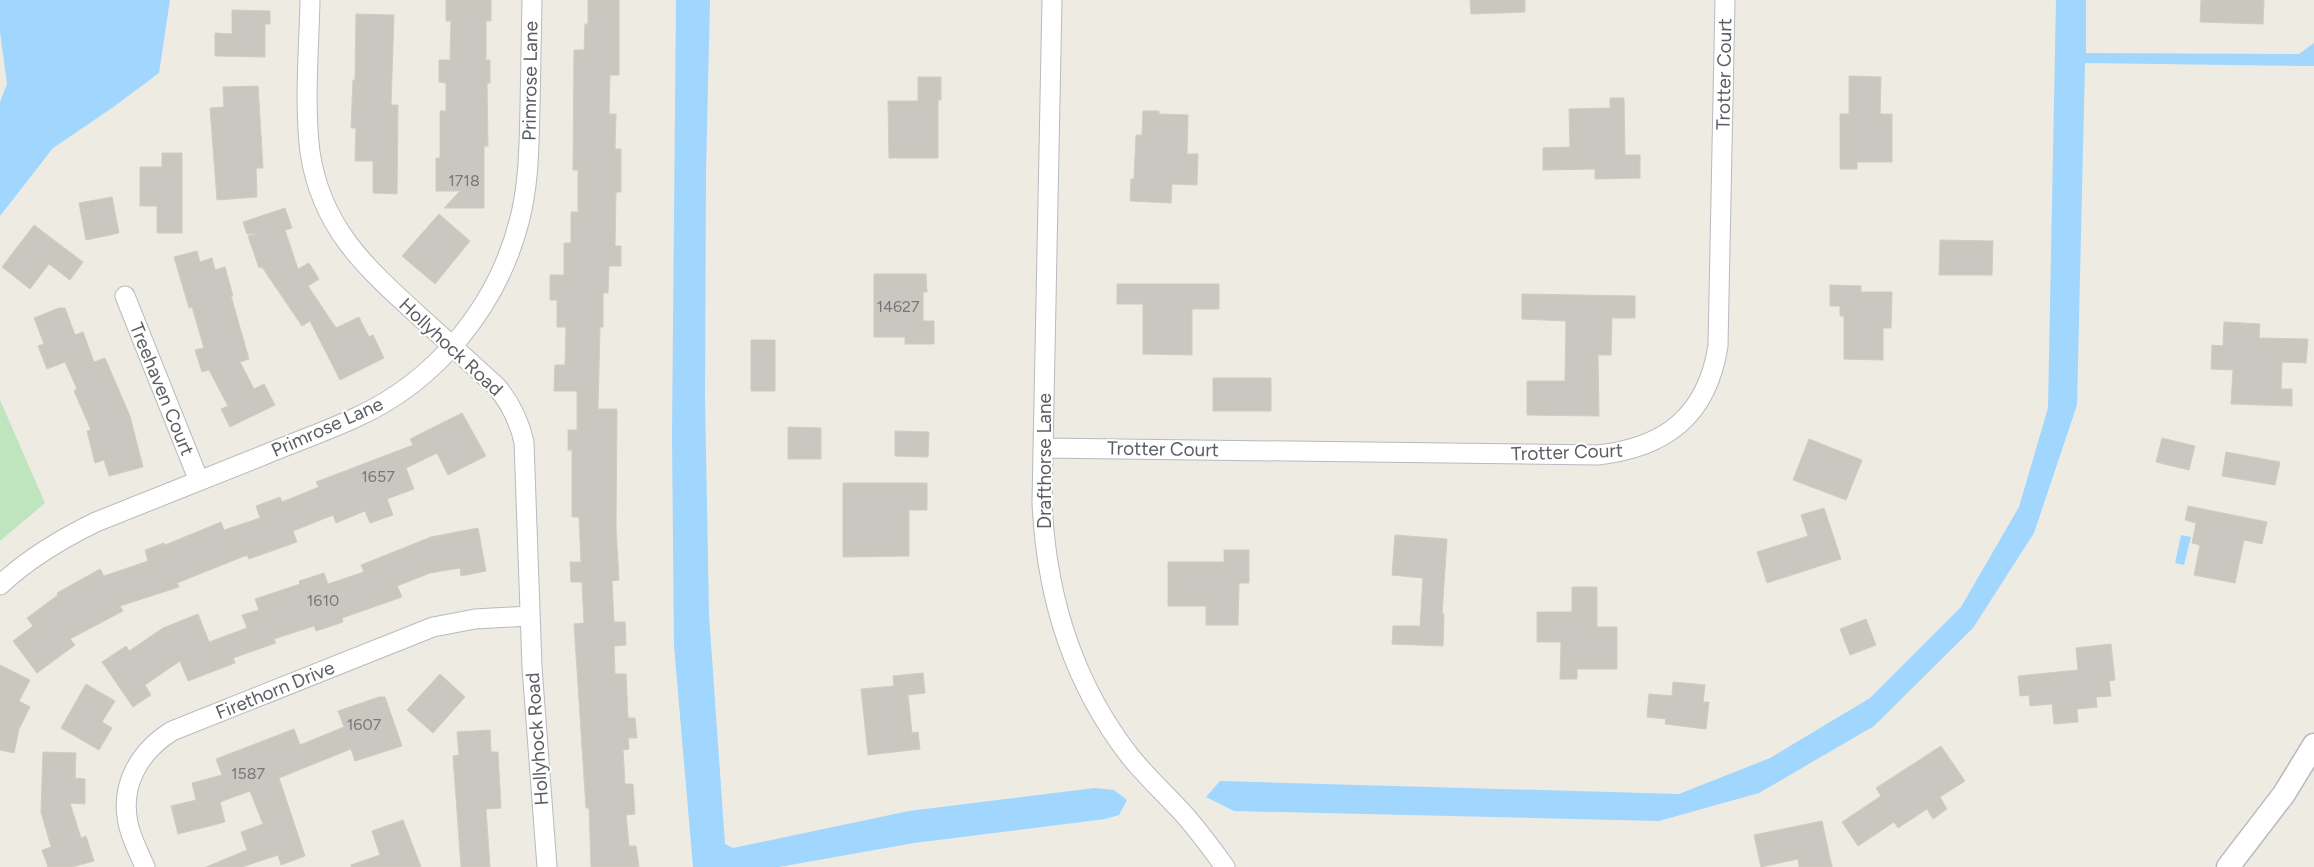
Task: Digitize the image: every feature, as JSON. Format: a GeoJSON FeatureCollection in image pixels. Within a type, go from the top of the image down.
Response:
{"type":"FeatureCollection","features":[{"type":"Feature","properties":{"kind":"street","name":"Hollyhock Road"},"geometry":{"type":"LineString","coordinates":[[310,0],[308,123],[310,153],[322,196],[334,222],[349,248],[368,270],[505,396],[514,410],[522,430],[524,442],[529,616],[547,867]]}},
{"type":"Feature","properties":{"kind":"street","name":"Primrose Lane"},"geometry":{"type":"LineString","coordinates":[[0,585],[27,561],[61,539],[96,522],[357,417],[380,405],[402,391],[452,346],[476,316],[497,282],[520,221],[529,157],[532,0]]}},
{"type":"Feature","properties":{"kind":"street","name":"Drafthorse Lane"},"geometry":{"type":"LineString","coordinates":[[1052,0],[1042,509],[1047,563],[1056,608],[1071,652],[1103,716],[1129,754],[1200,833],[1225,867]]}},
{"type":"Feature","properties":{"kind":"street","name":"Trotter Court"},"geometry":{"type":"LineString","coordinates":[[1043,448],[1597,455],[1630,451],[1662,437],[1684,419],[1701,398],[1713,373],[1718,346],[1725,0]]}},
{"type":"Feature","properties":{"kind":"street","name":"Treehaven Court"},"geometry":{"type":"LineString","coordinates":[[125,296],[199,481]]}},
{"type":"Feature","properties":{"kind":"street","name":"Firethorn Drive"},"geometry":{"type":"LineString","coordinates":[[145,867],[128,823],[127,796],[134,770],[150,747],[160,738],[181,727],[433,627],[475,618],[529,616]]}},
{"type":"Feature","properties":{"kind":"street"},"geometry":{"type":"LineString","coordinates":[[2228,867],[2250,841],[2284,794],[2314,745]]}},
{"type":"Feature","properties":{"kind":"green space"},"geometry":{"type":"Polygon","coordinates":[[[0,400],[45,503],[0,541],[0,400]]]}},
{"type":"Feature","properties":{"kind":"water"},"geometry":{"type":"Polygon","coordinates":[[[0,0],[170,0],[159,73],[53,148],[0,216],[0,102],[7,84],[0,32],[0,0]]]}},
{"type":"Feature","properties":{"kind":"water"},"geometry":{"type":"Polygon","coordinates":[[[676,0],[710,0],[706,171],[705,398],[709,615],[725,844],[733,848],[909,811],[1095,788],[1114,790],[1127,800],[1119,815],[1105,819],[914,843],[779,867],[693,867],[674,646],[672,435],[676,0]]]}},
{"type":"Feature","properties":{"kind":"water"},"geometry":{"type":"Polygon","coordinates":[[[2056,0],[2086,0],[2086,53],[2299,54],[2314,43],[2314,66],[2085,63],[2077,405],[2034,533],[1973,628],[1874,726],[1759,793],[1659,821],[1234,811],[1206,797],[1220,781],[1679,794],[1770,758],[1870,698],[1961,607],[2019,507],[2048,408],[2056,0]]]}},
{"type":"Feature","properties":{"kind":"water"},"geometry":{"type":"Polygon","coordinates":[[[2181,535],[2191,537],[2184,565],[2175,563],[2181,535]]]}},
{"type":"Feature","properties":{"kind":"building"},"geometry":{"type":"Polygon","coordinates":[[[446,0],[491,0],[491,21],[486,21],[486,60],[490,60],[490,83],[487,83],[488,146],[484,146],[484,208],[444,208],[460,191],[436,191],[436,158],[440,158],[440,111],[446,111],[446,83],[439,82],[439,60],[450,60],[451,21],[446,21],[446,0]]]}},
{"type":"Feature","properties":{"kind":"building"},"geometry":{"type":"Polygon","coordinates":[[[588,0],[619,0],[619,75],[610,75],[609,114],[616,114],[615,149],[621,149],[621,192],[616,192],[615,246],[621,246],[621,266],[609,266],[608,293],[603,293],[603,327],[600,327],[598,409],[617,409],[616,528],[619,580],[612,581],[614,622],[625,622],[626,645],[614,646],[615,674],[626,674],[628,718],[635,718],[637,738],[628,738],[629,749],[623,750],[625,784],[633,784],[635,814],[626,815],[629,846],[636,846],[639,867],[591,867],[589,808],[586,808],[574,624],[584,623],[582,582],[571,582],[570,562],[581,562],[579,517],[572,517],[572,450],[568,450],[568,430],[577,430],[577,391],[554,391],[555,365],[565,365],[566,327],[557,327],[557,300],[550,300],[550,275],[564,275],[564,243],[571,243],[571,212],[578,212],[578,170],[573,170],[574,50],[584,50],[585,24],[588,24],[588,0]]]}},
{"type":"Feature","properties":{"kind":"building"},"geometry":{"type":"Polygon","coordinates":[[[1470,0],[1525,0],[1525,12],[1471,14],[1470,0]]]}},
{"type":"Feature","properties":{"kind":"building"},"geometry":{"type":"Polygon","coordinates":[[[2201,0],[2264,0],[2263,24],[2200,22],[2201,0]]]}},
{"type":"Feature","properties":{"kind":"building"},"geometry":{"type":"Polygon","coordinates":[[[232,10],[270,11],[270,24],[265,24],[265,57],[215,56],[215,33],[232,34],[232,10]]]}},
{"type":"Feature","properties":{"kind":"building"},"geometry":{"type":"Polygon","coordinates":[[[356,14],[394,15],[391,105],[398,105],[397,194],[373,193],[373,161],[355,161],[356,128],[351,128],[353,80],[355,80],[356,14]]]}},
{"type":"Feature","properties":{"kind":"building"},"geometry":{"type":"Polygon","coordinates":[[[1849,76],[1881,77],[1880,114],[1892,114],[1892,162],[1857,162],[1857,169],[1840,169],[1840,114],[1849,114],[1849,76]]]}},
{"type":"Feature","properties":{"kind":"building"},"geometry":{"type":"Polygon","coordinates":[[[918,77],[941,77],[941,100],[938,100],[938,158],[889,158],[888,101],[918,101],[918,77]]]}},
{"type":"Feature","properties":{"kind":"building"},"geometry":{"type":"Polygon","coordinates":[[[258,86],[263,168],[256,168],[257,197],[217,200],[210,108],[224,107],[223,87],[258,86]]]}},
{"type":"Feature","properties":{"kind":"building"},"geometry":{"type":"Polygon","coordinates":[[[1610,98],[1624,98],[1625,155],[1640,155],[1640,178],[1595,179],[1595,169],[1543,170],[1543,148],[1570,147],[1569,109],[1610,108],[1610,98]]]}},
{"type":"Feature","properties":{"kind":"building"},"geometry":{"type":"Polygon","coordinates":[[[1143,111],[1159,111],[1159,114],[1188,115],[1187,154],[1198,154],[1197,185],[1172,184],[1171,203],[1130,201],[1131,179],[1134,179],[1136,135],[1142,135],[1143,111]]]}},
{"type":"Feature","properties":{"kind":"building"},"geometry":{"type":"Polygon","coordinates":[[[162,153],[182,153],[182,233],[157,233],[157,206],[140,206],[140,167],[162,167],[162,153]]]}},
{"type":"Feature","properties":{"kind":"building"},"geometry":{"type":"Polygon","coordinates":[[[112,197],[119,233],[86,240],[79,203],[112,197]]]}},
{"type":"Feature","properties":{"kind":"building"},"geometry":{"type":"Polygon","coordinates":[[[285,208],[292,228],[285,230],[298,269],[309,263],[319,279],[308,286],[336,328],[359,317],[369,337],[373,335],[384,358],[340,380],[310,321],[302,326],[262,267],[259,268],[248,236],[256,234],[247,234],[243,222],[285,208]]]}},
{"type":"Feature","properties":{"kind":"building"},"geometry":{"type":"Polygon","coordinates":[[[439,214],[470,241],[435,284],[402,256],[439,214]]]}},
{"type":"Feature","properties":{"kind":"building"},"geometry":{"type":"Polygon","coordinates":[[[34,225],[83,262],[70,280],[49,264],[30,289],[2,267],[34,225]]]}},
{"type":"Feature","properties":{"kind":"building"},"geometry":{"type":"Polygon","coordinates":[[[1940,240],[1993,241],[1992,275],[1939,275],[1940,240]]]}},
{"type":"Feature","properties":{"kind":"building"},"geometry":{"type":"Polygon","coordinates":[[[197,251],[200,262],[212,258],[215,270],[225,267],[233,296],[231,296],[249,359],[240,362],[254,389],[264,384],[275,405],[230,427],[221,409],[228,406],[209,370],[202,372],[195,350],[204,348],[192,307],[189,308],[174,257],[197,251]]]}},
{"type":"Feature","properties":{"kind":"building"},"geometry":{"type":"Polygon","coordinates":[[[874,274],[926,274],[927,292],[923,292],[923,321],[934,321],[934,344],[905,344],[905,337],[874,337],[874,274]]]}},
{"type":"Feature","properties":{"kind":"building"},"geometry":{"type":"Polygon","coordinates":[[[1117,284],[1219,284],[1219,309],[1192,309],[1192,355],[1143,354],[1143,304],[1117,304],[1117,284]]]}},
{"type":"Feature","properties":{"kind":"building"},"geometry":{"type":"Polygon","coordinates":[[[1830,285],[1861,286],[1861,292],[1892,292],[1891,328],[1883,328],[1883,360],[1844,359],[1844,316],[1840,316],[1840,306],[1830,306],[1830,285]]]}},
{"type":"Feature","properties":{"kind":"building"},"geometry":{"type":"Polygon","coordinates":[[[1522,294],[1635,296],[1635,318],[1612,318],[1611,355],[1598,355],[1599,416],[1527,415],[1527,381],[1565,381],[1566,321],[1522,319],[1522,294]]]}},
{"type":"Feature","properties":{"kind":"building"},"geometry":{"type":"Polygon","coordinates":[[[59,308],[65,308],[75,335],[83,332],[94,362],[105,358],[130,416],[143,467],[109,476],[104,460],[95,463],[87,431],[91,430],[74,391],[77,389],[65,362],[47,369],[38,346],[44,344],[34,318],[59,308]]]}},
{"type":"Feature","properties":{"kind":"building"},"geometry":{"type":"Polygon","coordinates":[[[2224,322],[2260,324],[2259,338],[2308,339],[2306,363],[2282,362],[2281,389],[2292,389],[2292,406],[2231,404],[2233,370],[2211,369],[2212,345],[2223,346],[2224,322]]]}},
{"type":"Feature","properties":{"kind":"building"},"geometry":{"type":"Polygon","coordinates":[[[751,340],[775,340],[775,391],[751,391],[751,340]]]}},
{"type":"Feature","properties":{"kind":"building"},"geometry":{"type":"Polygon","coordinates":[[[1213,378],[1271,378],[1271,411],[1213,411],[1213,378]]]}},
{"type":"Feature","properties":{"kind":"building"},"geometry":{"type":"Polygon","coordinates":[[[462,413],[486,456],[448,475],[437,453],[406,468],[414,489],[387,499],[393,515],[370,523],[365,511],[336,523],[333,515],[293,531],[297,542],[249,559],[247,555],[177,583],[179,587],[120,606],[123,611],[70,639],[75,645],[37,673],[13,641],[33,626],[27,618],[58,595],[57,593],[100,569],[104,576],[148,561],[145,550],[164,543],[165,545],[221,522],[224,530],[260,518],[256,506],[280,497],[282,502],[319,487],[316,482],[413,445],[410,439],[462,413]]]}},
{"type":"Feature","properties":{"kind":"building"},"geometry":{"type":"Polygon","coordinates":[[[788,427],[821,428],[821,459],[788,459],[788,427]]]}},
{"type":"Feature","properties":{"kind":"building"},"geometry":{"type":"Polygon","coordinates":[[[895,431],[929,432],[928,457],[895,456],[895,431]]]}},
{"type":"Feature","properties":{"kind":"building"},"geometry":{"type":"Polygon","coordinates":[[[2162,438],[2195,446],[2189,470],[2156,462],[2162,438]]]}},
{"type":"Feature","properties":{"kind":"building"},"geometry":{"type":"Polygon","coordinates":[[[1809,439],[1862,460],[1846,500],[1793,480],[1809,439]]]}},
{"type":"Feature","properties":{"kind":"building"},"geometry":{"type":"Polygon","coordinates":[[[2226,452],[2280,462],[2275,485],[2222,476],[2226,452]]]}},
{"type":"Feature","properties":{"kind":"building"},"geometry":{"type":"Polygon","coordinates":[[[843,483],[927,483],[927,510],[909,510],[909,556],[843,557],[843,483]]]}},
{"type":"Feature","properties":{"kind":"building"},"geometry":{"type":"Polygon","coordinates":[[[2188,506],[2267,522],[2262,544],[2244,540],[2235,583],[2194,575],[2200,545],[2192,543],[2196,523],[2185,520],[2188,506]]]}},
{"type":"Feature","properties":{"kind":"building"},"geometry":{"type":"Polygon","coordinates":[[[1824,508],[1841,559],[1767,583],[1757,552],[1808,536],[1801,515],[1824,508]]]}},
{"type":"Feature","properties":{"kind":"building"},"geometry":{"type":"Polygon","coordinates":[[[478,528],[486,571],[461,576],[460,568],[430,573],[397,586],[402,597],[342,618],[343,622],[316,631],[314,626],[274,639],[276,643],[233,658],[235,663],[188,681],[180,661],[145,685],[151,695],[133,707],[102,662],[126,646],[129,651],[163,628],[198,614],[209,642],[247,628],[242,615],[259,610],[255,599],[300,584],[299,581],[324,573],[328,584],[364,572],[361,565],[431,537],[478,528]]]}},
{"type":"Feature","properties":{"kind":"building"},"geometry":{"type":"Polygon","coordinates":[[[1395,535],[1447,539],[1442,614],[1444,614],[1443,646],[1392,644],[1393,626],[1420,626],[1423,578],[1392,575],[1395,535]]]}},
{"type":"Feature","properties":{"kind":"building"},"geometry":{"type":"Polygon","coordinates":[[[1224,550],[1249,550],[1249,583],[1239,583],[1238,625],[1206,625],[1206,606],[1168,606],[1168,562],[1224,562],[1224,550]]]}},
{"type":"Feature","properties":{"kind":"building"},"geometry":{"type":"Polygon","coordinates":[[[1572,587],[1597,587],[1597,627],[1617,627],[1617,669],[1577,669],[1577,679],[1560,679],[1561,642],[1537,642],[1537,612],[1572,612],[1572,587]]]}},
{"type":"Feature","properties":{"kind":"building"},"geometry":{"type":"Polygon","coordinates":[[[1866,619],[1876,645],[1850,655],[1840,629],[1866,619]]]}},
{"type":"Feature","properties":{"kind":"building"},"geometry":{"type":"Polygon","coordinates":[[[2111,644],[2115,680],[2109,681],[2111,696],[2096,697],[2097,707],[2077,709],[2078,722],[2054,724],[2052,704],[2030,706],[2029,695],[2020,696],[2018,676],[2078,670],[2076,648],[2111,644]]]}},
{"type":"Feature","properties":{"kind":"building"},"geometry":{"type":"Polygon","coordinates":[[[0,665],[30,680],[19,701],[30,707],[19,729],[14,753],[0,750],[0,665]]]}},
{"type":"Feature","properties":{"kind":"building"},"geometry":{"type":"Polygon","coordinates":[[[923,673],[925,693],[908,695],[912,733],[918,732],[920,749],[868,755],[861,689],[894,686],[893,676],[923,673]]]}},
{"type":"Feature","properties":{"kind":"building"},"geometry":{"type":"Polygon","coordinates":[[[440,674],[465,697],[433,733],[407,710],[440,674]]]}},
{"type":"Feature","properties":{"kind":"building"},"geometry":{"type":"Polygon","coordinates":[[[1673,682],[1705,685],[1703,702],[1709,702],[1706,729],[1665,724],[1666,719],[1647,717],[1649,694],[1672,696],[1673,682]]]}},
{"type":"Feature","properties":{"kind":"building"},"geometry":{"type":"Polygon","coordinates":[[[86,684],[115,701],[102,722],[112,728],[99,750],[61,728],[86,684]]]}},
{"type":"Feature","properties":{"kind":"building"},"geometry":{"type":"Polygon","coordinates":[[[379,697],[385,697],[402,746],[355,761],[351,749],[279,778],[305,856],[281,865],[278,855],[242,867],[206,867],[247,850],[241,832],[263,824],[250,791],[220,802],[225,822],[178,834],[171,806],[196,800],[192,783],[222,775],[216,759],[294,729],[300,745],[344,727],[338,711],[379,697]]]}},
{"type":"Feature","properties":{"kind":"building"},"geometry":{"type":"Polygon","coordinates":[[[490,730],[491,752],[498,752],[501,808],[486,809],[490,867],[461,867],[453,756],[459,755],[457,732],[490,730]]]}},
{"type":"Feature","properties":{"kind":"building"},"geometry":{"type":"Polygon","coordinates":[[[1941,746],[1965,781],[1940,797],[1947,809],[1933,819],[1927,809],[1898,828],[1894,822],[1858,846],[1842,822],[1881,796],[1876,788],[1941,746]]]}},
{"type":"Feature","properties":{"kind":"building"},"geometry":{"type":"Polygon","coordinates":[[[43,752],[76,753],[75,778],[85,779],[85,804],[70,803],[81,838],[86,836],[94,861],[72,867],[48,867],[42,850],[51,847],[41,812],[43,752]]]}},
{"type":"Feature","properties":{"kind":"building"},"geometry":{"type":"Polygon","coordinates":[[[403,820],[421,867],[351,867],[351,865],[380,855],[372,831],[403,820]]]}},
{"type":"Feature","properties":{"kind":"building"},"geometry":{"type":"Polygon","coordinates":[[[1822,821],[1832,867],[1799,867],[1798,859],[1761,867],[1754,835],[1822,821]]]}}]}
